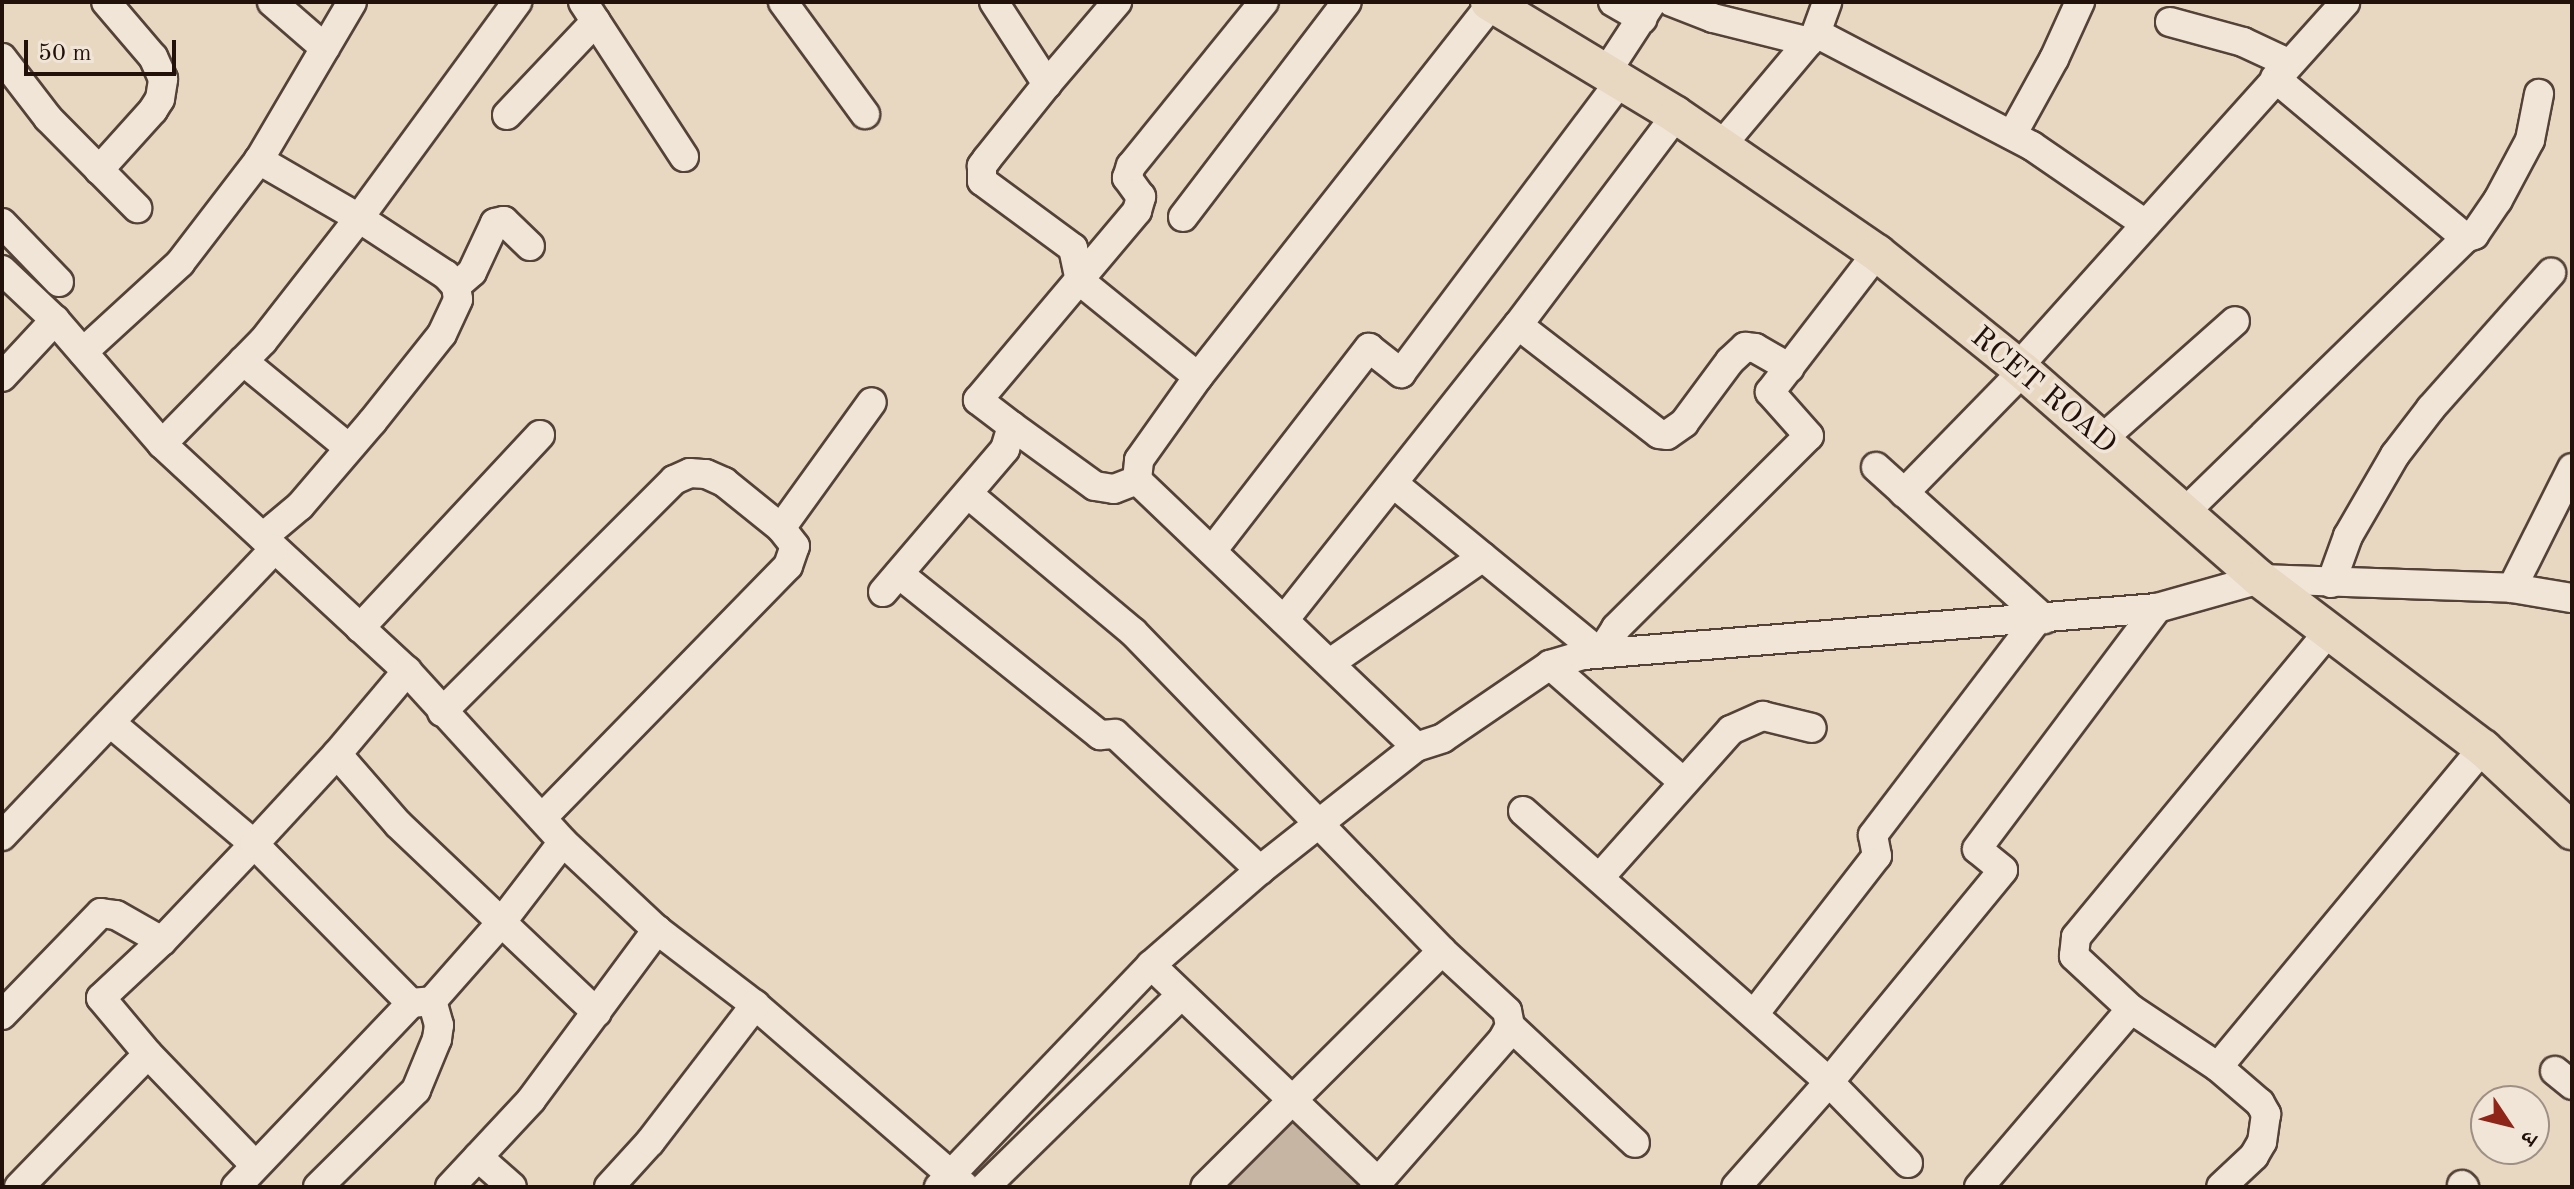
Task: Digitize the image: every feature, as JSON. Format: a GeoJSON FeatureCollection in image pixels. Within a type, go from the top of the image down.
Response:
{"type":"FeatureCollection","features":[{"type":"Feature","properties":{"kind":"main road","name":"RCET ROAD"},"geometry":{"type":"LineString","coordinates":[[1490,3],[1676,115],[1877,253],[2020,369],[2260,579],[2483,748],[2569,824]]}},
{"type":"Feature","properties":{"kind":"street"},"geometry":{"type":"LineString","coordinates":[[99,170],[153,110],[160,99],[163,79],[153,57],[106,2]]}},
{"type":"Feature","properties":{"kind":"street"},"geometry":{"type":"LineString","coordinates":[[272,2],[325,48]]}},
{"type":"Feature","properties":{"kind":"street"},"geometry":{"type":"LineString","coordinates":[[83,352],[180,263],[259,160],[352,2]]}},
{"type":"Feature","properties":{"kind":"street"},"geometry":{"type":"LineString","coordinates":[[162,444],[243,361],[359,218],[517,2]]}},
{"type":"Feature","properties":{"kind":"street"},"geometry":{"type":"LineString","coordinates":[[783,2],[865,114]]}},
{"type":"Feature","properties":{"kind":"street"},"geometry":{"type":"LineString","coordinates":[[994,2],[1047,84]]}},
{"type":"Feature","properties":{"kind":"street"},"geometry":{"type":"LineString","coordinates":[[1117,2],[987,159],[981,174],[986,186],[1073,248],[1080,281],[1198,377]]}},
{"type":"Feature","properties":{"kind":"street"},"geometry":{"type":"LineString","coordinates":[[1137,480],[1114,489],[1095,486],[978,400],[1140,207],[1141,197],[1127,178],[1131,166],[1264,2]]}},
{"type":"Feature","properties":{"kind":"street"},"geometry":{"type":"LineString","coordinates":[[1183,217],[1347,2]]}},
{"type":"Feature","properties":{"kind":"street"},"geometry":{"type":"LineString","coordinates":[[1212,551],[1369,348],[1401,373],[1614,76],[1647,10],[1613,2]]}},
{"type":"Feature","properties":{"kind":"street"},"geometry":{"type":"LineString","coordinates":[[1672,2],[1713,18],[1813,38],[2012,135],[2144,223]]}},
{"type":"Feature","properties":{"kind":"street"},"geometry":{"type":"LineString","coordinates":[[1721,146],[1813,38],[1827,2]]}},
{"type":"Feature","properties":{"kind":"street"},"geometry":{"type":"LineString","coordinates":[[2012,135],[2054,59],[2080,2]]}},
{"type":"Feature","properties":{"kind":"street"},"geometry":{"type":"LineString","coordinates":[[1904,493],[2020,369],[2144,223],[2345,2]]}},
{"type":"Feature","properties":{"kind":"street"},"geometry":{"type":"LineString","coordinates":[[1137,480],[1139,460],[1198,377],[1490,3]]}},
{"type":"Feature","properties":{"kind":"street"},"geometry":{"type":"LineString","coordinates":[[507,115],[590,12],[684,157]]}},
{"type":"Feature","properties":{"kind":"street"},"geometry":{"type":"LineString","coordinates":[[2170,22],[2243,42],[2282,71],[2466,238]]}},
{"type":"Feature","properties":{"kind":"street"},"geometry":{"type":"LineString","coordinates":[[2,58],[48,118],[137,208]]}},
{"type":"Feature","properties":{"kind":"street"},"geometry":{"type":"LineString","coordinates":[[2184,513],[2466,238],[2474,235],[2516,169],[2530,140],[2539,94]]}},
{"type":"Feature","properties":{"kind":"street"},"geometry":{"type":"LineString","coordinates":[[1284,620],[1518,325],[1676,115]]}},
{"type":"Feature","properties":{"kind":"street"},"geometry":{"type":"LineString","coordinates":[[2,836],[112,724],[300,506],[442,334],[456,307],[456,286],[446,275],[359,218],[259,160]]}},
{"type":"Feature","properties":{"kind":"street"},"geometry":{"type":"LineString","coordinates":[[456,286],[472,272],[495,223],[504,221],[530,246]]}},
{"type":"Feature","properties":{"kind":"street"},"geometry":{"type":"LineString","coordinates":[[2,223],[59,282]]}},
{"type":"Feature","properties":{"kind":"street"},"geometry":{"type":"LineString","coordinates":[[1600,653],[1616,628],[1809,436],[1770,392],[1877,253]]}},
{"type":"Feature","properties":{"kind":"street"},"geometry":{"type":"LineString","coordinates":[[2,270],[55,320],[162,444],[407,671],[563,842],[657,930],[755,1005],[952,1183],[1151,965],[1260,870],[1416,747],[1443,738],[1550,665],[1600,653],[2040,620],[2157,608],[2260,579],[2512,588],[2572,598]]}},
{"type":"Feature","properties":{"kind":"street"},"geometry":{"type":"LineString","coordinates":[[2331,583],[2354,524],[2395,455],[2431,408],[2551,273]]}},
{"type":"Feature","properties":{"kind":"street"},"geometry":{"type":"LineString","coordinates":[[2,377],[55,320]]}},
{"type":"Feature","properties":{"kind":"street"},"geometry":{"type":"LineString","coordinates":[[2101,440],[2235,321]]}},
{"type":"Feature","properties":{"kind":"street"},"geometry":{"type":"LineString","coordinates":[[1518,325],[1659,434],[1667,435],[1684,423],[1730,361],[1745,347],[1755,348],[1790,368]]}},
{"type":"Feature","properties":{"kind":"street"},"geometry":{"type":"LineString","coordinates":[[243,361],[349,448]]}},
{"type":"Feature","properties":{"kind":"street"},"geometry":{"type":"LineString","coordinates":[[781,528],[872,402]]}},
{"type":"Feature","properties":{"kind":"street"},"geometry":{"type":"LineString","coordinates":[[1012,426],[1005,449],[891,583],[1100,735],[1115,734],[1260,870]]}},
{"type":"Feature","properties":{"kind":"street"},"geometry":{"type":"LineString","coordinates":[[360,628],[540,435]]}},
{"type":"Feature","properties":{"kind":"street"},"geometry":{"type":"LineString","coordinates":[[1876,467],[2040,620]]}},
{"type":"Feature","properties":{"kind":"street"},"geometry":{"type":"LineString","coordinates":[[2512,588],[2572,468]]}},
{"type":"Feature","properties":{"kind":"street"},"geometry":{"type":"LineString","coordinates":[[442,712],[674,480],[690,473],[715,478],[781,528],[795,546],[788,566],[542,818]]}},
{"type":"Feature","properties":{"kind":"street"},"geometry":{"type":"LineString","coordinates":[[1137,480],[1416,747]]}},
{"type":"Feature","properties":{"kind":"street"},"geometry":{"type":"LineString","coordinates":[[1394,484],[1600,653]]}},
{"type":"Feature","properties":{"kind":"street"},"geometry":{"type":"LineString","coordinates":[[968,494],[1133,632],[1442,951],[1507,1011],[1510,1026],[1635,1143]]}},
{"type":"Feature","properties":{"kind":"street"},"geometry":{"type":"LineString","coordinates":[[1330,663],[1483,557]]}},
{"type":"Feature","properties":{"kind":"street"},"geometry":{"type":"LineString","coordinates":[[1736,1187],[1829,1082],[2003,870],[1977,849],[2157,608]]}},
{"type":"Feature","properties":{"kind":"street"},"geometry":{"type":"LineString","coordinates":[[1755,1013],[1877,856],[1873,835],[2040,620]]}},
{"type":"Feature","properties":{"kind":"street"},"geometry":{"type":"LineString","coordinates":[[2221,1187],[2254,1156],[2266,1129],[2266,1114],[2260,1103],[2218,1067],[2131,1009],[2074,956],[2076,937],[2329,631]]}},
{"type":"Feature","properties":{"kind":"street"},"geometry":{"type":"LineString","coordinates":[[1550,665],[1683,782]]}},
{"type":"Feature","properties":{"kind":"street"},"geometry":{"type":"LineString","coordinates":[[255,1165],[148,1054],[101,998],[162,941],[254,844],[337,754],[407,671]]}},
{"type":"Feature","properties":{"kind":"street"},"geometry":{"type":"LineString","coordinates":[[1600,877],[1731,730],[1763,716],[1812,728]]}},
{"type":"Feature","properties":{"kind":"street"},"geometry":{"type":"LineString","coordinates":[[112,724],[254,844],[421,1002],[439,1025],[437,1039],[416,1090],[318,1187]]}},
{"type":"Feature","properties":{"kind":"street"},"geometry":{"type":"LineString","coordinates":[[2218,1067],[2483,748]]}},
{"type":"Feature","properties":{"kind":"street"},"geometry":{"type":"LineString","coordinates":[[337,754],[398,824],[597,1013]]}},
{"type":"Feature","properties":{"kind":"street"},"geometry":{"type":"LineString","coordinates":[[1523,811],[1755,1013],[1829,1082],[1908,1163]]}},
{"type":"Feature","properties":{"kind":"street"},"geometry":{"type":"LineString","coordinates":[[236,1187],[500,924],[563,842]]}},
{"type":"Feature","properties":{"kind":"street"},"geometry":{"type":"LineString","coordinates":[[2,1015],[101,913],[116,915],[162,941]]}},
{"type":"Feature","properties":{"kind":"street"},"geometry":{"type":"LineString","coordinates":[[450,1187],[531,1100],[657,930]]}},
{"type":"Feature","properties":{"kind":"street"},"geometry":{"type":"LineString","coordinates":[[1205,1187],[1442,951]]}},
{"type":"Feature","properties":{"kind":"street"},"geometry":{"type":"LineString","coordinates":[[1151,965],[1376,1185],[1503,1039],[1510,1026]]}},
{"type":"Feature","properties":{"kind":"street"},"geometry":{"type":"LineString","coordinates":[[985,1187],[1181,995]]}},
{"type":"Feature","properties":{"kind":"street"},"geometry":{"type":"LineString","coordinates":[[609,1187],[650,1142],[755,1005]]}},
{"type":"Feature","properties":{"kind":"street"},"geometry":{"type":"LineString","coordinates":[[1979,1187],[2131,1009]]}},
{"type":"Feature","properties":{"kind":"street"},"geometry":{"type":"LineString","coordinates":[[19,1187],[148,1054]]}},
{"type":"Feature","properties":{"kind":"street"},"geometry":{"type":"LineString","coordinates":[[478,1157],[512,1187]]}},
{"type":"Feature","properties":{"kind":"shaded area"},"geometry":{"type":"Polygon","coordinates":[[[1295,1118],[1365,1182],[1360,1187],[1223,1187],[1295,1118]]]}}]}
